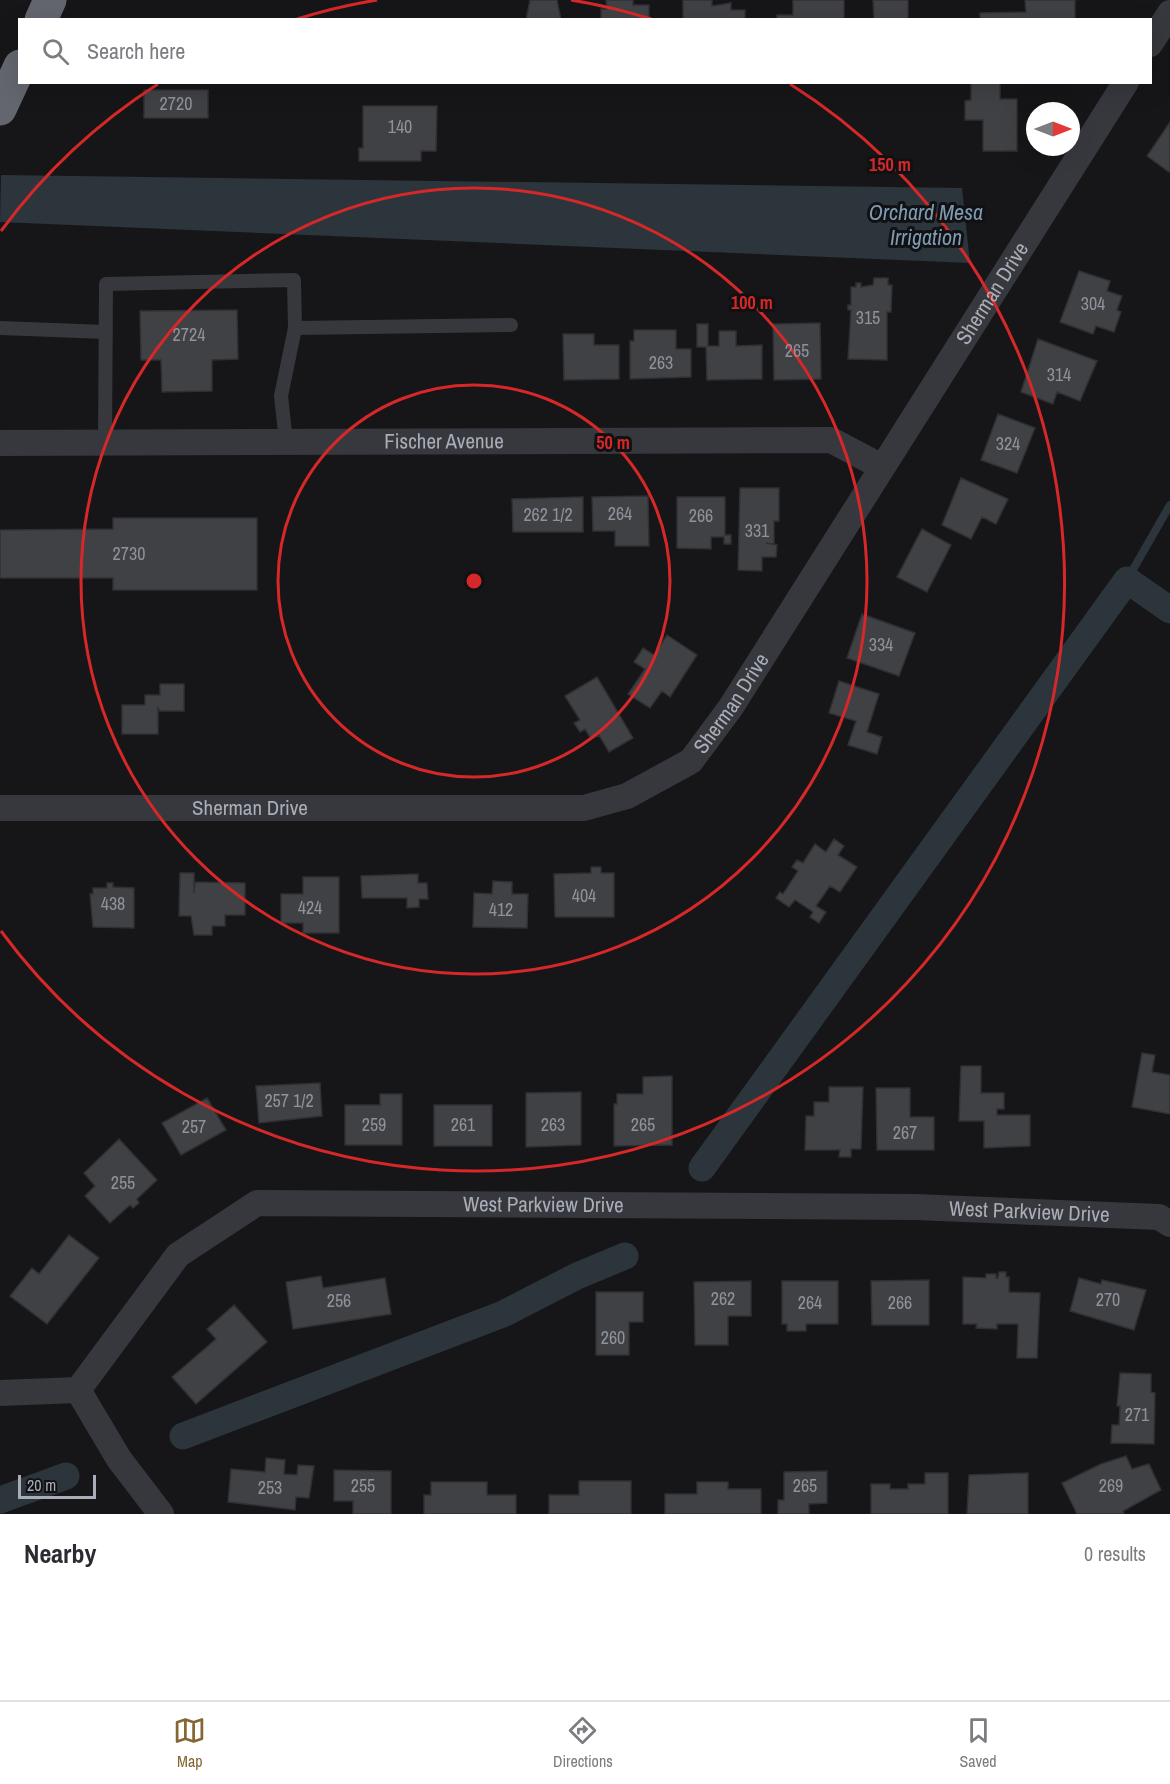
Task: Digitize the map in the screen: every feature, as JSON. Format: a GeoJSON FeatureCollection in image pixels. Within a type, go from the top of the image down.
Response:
{"type":"FeatureCollection","features":[{"type":"Feature","properties":{"kind":"highway"},"geometry":{"type":"LineString","coordinates":[[42,18],[50,0]]}},
{"type":"Feature","properties":{"kind":"highway"},"geometry":{"type":"LineString","coordinates":[[0,109],[18,70]]}},
{"type":"Feature","properties":{"kind":"street"},"geometry":{"type":"LineString","coordinates":[[1152,41],[1170,13]]}},
{"type":"Feature","properties":{"kind":"street","name":"Sherman Drive"},"geometry":{"type":"LineString","coordinates":[[0,808],[584,808],[627,795],[691,761],[737,698],[1125,84]]}},
{"type":"Feature","properties":{"kind":"street","name":"Fischer Avenue"},"geometry":{"type":"LineString","coordinates":[[0,443],[831,441],[882,467]]}},
{"type":"Feature","properties":{"kind":"street","name":"West Parkview Drive"},"geometry":{"type":"LineString","coordinates":[[78,1390],[178,1255],[257,1203],[915,1207],[1159,1217],[1170,1224]]}},
{"type":"Feature","properties":{"kind":"street"},"geometry":{"type":"LineString","coordinates":[[0,1393],[78,1390],[119,1459],[161,1514]]}},
{"type":"Feature","properties":{"kind":"lane"},"geometry":{"type":"LineString","coordinates":[[105,442],[106,284],[294,280],[294,328],[280,396],[286,442]]}},
{"type":"Feature","properties":{"kind":"lane"},"geometry":{"type":"LineString","coordinates":[[294,328],[511,325]]}},
{"type":"Feature","properties":{"kind":"lane"},"geometry":{"type":"LineString","coordinates":[[0,328],[106,332]]}},
{"type":"Feature","properties":{"kind":"water","name":"Orchard Mesa Irrigation"},"geometry":{"type":"Polygon","coordinates":[[[1,175],[962,188],[970,263],[0,222],[1,175]]]}},
{"type":"Feature","properties":{"kind":"building"},"geometry":{"type":"Polygon","coordinates":[[[530,0],[557,0],[561,18],[526,18],[530,0]]]}},
{"type":"Feature","properties":{"kind":"building"},"geometry":{"type":"Polygon","coordinates":[[[606,0],[633,0],[633,5],[649,5],[649,18],[601,18],[601,9],[607,9],[606,0]]]}},
{"type":"Feature","properties":{"kind":"building"},"geometry":{"type":"Polygon","coordinates":[[[683,0],[712,0],[712,6],[731,3],[731,10],[745,10],[745,18],[683,18],[683,0]]]}},
{"type":"Feature","properties":{"kind":"building"},"geometry":{"type":"Polygon","coordinates":[[[793,0],[844,0],[844,18],[777,18],[777,15],[793,15],[793,0]]]}},
{"type":"Feature","properties":{"kind":"building"},"geometry":{"type":"Polygon","coordinates":[[[873,0],[908,0],[908,18],[874,18],[873,0]]]}},
{"type":"Feature","properties":{"kind":"building"},"geometry":{"type":"Polygon","coordinates":[[[1025,0],[1075,0],[1075,18],[980,18],[980,13],[1026,12],[1025,0]]]}},
{"type":"Feature","properties":{"kind":"building"},"geometry":{"type":"Polygon","coordinates":[[[971,84],[1000,84],[1000,99],[1017,99],[1017,151],[983,151],[983,120],[965,120],[965,101],[971,100],[971,84]]]}},
{"type":"Feature","properties":{"kind":"building"},"geometry":{"type":"Polygon","coordinates":[[[144,90],[208,90],[208,118],[144,118],[144,90]]]}},
{"type":"Feature","properties":{"kind":"building"},"geometry":{"type":"Polygon","coordinates":[[[363,106],[437,106],[436,151],[421,151],[421,161],[359,161],[359,148],[363,148],[363,106]]]}},
{"type":"Feature","properties":{"kind":"building"},"geometry":{"type":"Polygon","coordinates":[[[1170,122],[1170,171],[1169,172],[1147,156],[1170,122]]]}},
{"type":"Feature","properties":{"kind":"building"},"geometry":{"type":"Polygon","coordinates":[[[1079,271],[1110,281],[1107,291],[1122,296],[1117,310],[1121,312],[1114,332],[1096,326],[1093,334],[1060,322],[1079,271]]]}},
{"type":"Feature","properties":{"kind":"building"},"geometry":{"type":"Polygon","coordinates":[[[874,278],[888,278],[888,285],[892,285],[891,312],[887,312],[887,360],[848,359],[851,310],[848,310],[848,305],[851,305],[851,287],[856,287],[856,283],[861,283],[861,287],[873,285],[874,278]]]}},
{"type":"Feature","properties":{"kind":"building"},"geometry":{"type":"Polygon","coordinates":[[[237,310],[238,359],[212,360],[212,391],[162,392],[161,360],[141,360],[140,311],[237,310]]]}},
{"type":"Feature","properties":{"kind":"building"},"geometry":{"type":"Polygon","coordinates":[[[820,323],[821,379],[774,380],[773,324],[820,323]]]}},
{"type":"Feature","properties":{"kind":"building"},"geometry":{"type":"Polygon","coordinates":[[[697,324],[708,324],[708,346],[719,346],[719,331],[736,331],[736,346],[762,345],[762,379],[707,380],[706,347],[697,347],[697,324]]]}},
{"type":"Feature","properties":{"kind":"building"},"geometry":{"type":"Polygon","coordinates":[[[634,330],[676,330],[676,349],[691,349],[691,377],[630,379],[630,341],[634,341],[634,330]]]}},
{"type":"Feature","properties":{"kind":"building"},"geometry":{"type":"Polygon","coordinates":[[[563,334],[594,334],[594,345],[619,345],[619,379],[564,380],[563,334]]]}},
{"type":"Feature","properties":{"kind":"building"},"geometry":{"type":"Polygon","coordinates":[[[1038,339],[1097,361],[1080,401],[1057,392],[1053,404],[1021,392],[1038,339]]]}},
{"type":"Feature","properties":{"kind":"building"},"geometry":{"type":"Polygon","coordinates":[[[998,414],[1035,428],[1017,473],[981,460],[998,414]]]}},
{"type":"Feature","properties":{"kind":"building"},"geometry":{"type":"Polygon","coordinates":[[[961,478],[1008,499],[996,524],[982,517],[971,539],[942,525],[961,478]]]}},
{"type":"Feature","properties":{"kind":"building"},"geometry":{"type":"Polygon","coordinates":[[[740,488],[779,488],[779,521],[774,521],[774,544],[766,543],[777,545],[776,557],[762,557],[762,571],[738,570],[740,488]]]}},
{"type":"Feature","properties":{"kind":"building"},"geometry":{"type":"Polygon","coordinates":[[[648,496],[649,546],[615,546],[615,531],[593,531],[592,497],[648,496]]]}},
{"type":"Feature","properties":{"kind":"building"},"geometry":{"type":"Polygon","coordinates":[[[583,497],[583,532],[513,532],[512,499],[583,497]]]}},
{"type":"Feature","properties":{"kind":"building"},"geometry":{"type":"Polygon","coordinates":[[[677,497],[725,497],[725,535],[731,535],[731,544],[724,544],[724,537],[711,537],[711,549],[677,548],[677,497]]]}},
{"type":"Feature","properties":{"kind":"building"},"geometry":{"type":"Polygon","coordinates":[[[113,518],[257,518],[257,590],[113,590],[113,578],[0,578],[0,530],[113,529],[113,518]]]}},
{"type":"Feature","properties":{"kind":"building"},"geometry":{"type":"Polygon","coordinates":[[[922,529],[951,545],[927,592],[897,577],[922,529]]]}},
{"type":"Feature","properties":{"kind":"building"},"geometry":{"type":"Polygon","coordinates":[[[862,614],[915,633],[899,676],[847,658],[862,614]]]}},
{"type":"Feature","properties":{"kind":"building"},"geometry":{"type":"Polygon","coordinates":[[[667,635],[697,655],[670,697],[662,691],[650,708],[628,694],[645,669],[634,662],[643,648],[654,655],[667,635]]]}},
{"type":"Feature","properties":{"kind":"building"},"geometry":{"type":"Polygon","coordinates":[[[597,677],[633,738],[609,752],[599,735],[591,739],[585,729],[580,732],[574,723],[580,720],[565,696],[597,677]]]}},
{"type":"Feature","properties":{"kind":"building"},"geometry":{"type":"Polygon","coordinates":[[[839,681],[879,694],[867,732],[882,737],[877,754],[848,745],[856,721],[829,713],[839,681]]]}},
{"type":"Feature","properties":{"kind":"building"},"geometry":{"type":"Polygon","coordinates":[[[160,684],[184,684],[184,711],[160,711],[158,708],[158,734],[122,734],[122,705],[145,705],[145,695],[160,695],[160,684]]]}},
{"type":"Feature","properties":{"kind":"building"},"geometry":{"type":"Polygon","coordinates":[[[834,839],[844,846],[838,855],[857,867],[840,892],[830,886],[816,906],[826,912],[819,923],[810,917],[813,912],[795,900],[789,907],[776,898],[780,892],[783,894],[798,871],[792,867],[797,860],[803,863],[815,844],[826,852],[834,839]]]}},
{"type":"Feature","properties":{"kind":"building"},"geometry":{"type":"Polygon","coordinates":[[[591,867],[601,867],[601,873],[614,873],[614,917],[555,917],[554,874],[591,873],[591,867]]]}},
{"type":"Feature","properties":{"kind":"building"},"geometry":{"type":"Polygon","coordinates":[[[180,873],[194,873],[194,893],[195,882],[245,883],[245,915],[225,915],[225,926],[212,926],[212,935],[194,935],[191,916],[179,916],[180,873]]]}},
{"type":"Feature","properties":{"kind":"building"},"geometry":{"type":"Polygon","coordinates":[[[418,874],[418,883],[427,883],[428,899],[419,899],[419,907],[407,908],[407,898],[362,898],[361,876],[418,874]]]}},
{"type":"Feature","properties":{"kind":"building"},"geometry":{"type":"Polygon","coordinates":[[[303,877],[339,877],[339,933],[303,933],[303,923],[281,923],[281,894],[303,894],[303,877]]]}},
{"type":"Feature","properties":{"kind":"building"},"geometry":{"type":"Polygon","coordinates":[[[493,881],[512,882],[512,894],[528,894],[527,928],[473,927],[474,893],[492,894],[493,881]]]}},
{"type":"Feature","properties":{"kind":"building"},"geometry":{"type":"Polygon","coordinates":[[[107,883],[113,883],[113,887],[134,888],[134,928],[93,927],[90,894],[93,894],[93,888],[107,888],[107,883]]]}},
{"type":"Feature","properties":{"kind":"building"},"geometry":{"type":"Polygon","coordinates":[[[1142,1053],[1155,1055],[1152,1072],[1170,1075],[1170,1114],[1132,1107],[1142,1053]]]}},
{"type":"Feature","properties":{"kind":"building"},"geometry":{"type":"Polygon","coordinates":[[[961,1066],[981,1066],[981,1093],[1004,1093],[1004,1109],[997,1109],[997,1115],[1030,1115],[1030,1146],[984,1148],[984,1121],[959,1121],[961,1066]]]}},
{"type":"Feature","properties":{"kind":"building"},"geometry":{"type":"Polygon","coordinates":[[[672,1076],[672,1145],[614,1146],[614,1104],[617,1104],[617,1094],[643,1094],[643,1077],[672,1076]]]}},
{"type":"Feature","properties":{"kind":"building"},"geometry":{"type":"Polygon","coordinates":[[[320,1083],[322,1116],[259,1123],[256,1086],[320,1083]]]}},
{"type":"Feature","properties":{"kind":"building"},"geometry":{"type":"Polygon","coordinates":[[[829,1087],[863,1087],[861,1149],[851,1149],[851,1157],[839,1157],[840,1150],[805,1150],[806,1116],[814,1116],[814,1102],[829,1102],[829,1087]]]}},
{"type":"Feature","properties":{"kind":"building"},"geometry":{"type":"Polygon","coordinates":[[[876,1088],[910,1088],[910,1117],[934,1117],[934,1150],[877,1150],[876,1088]]]}},
{"type":"Feature","properties":{"kind":"building"},"geometry":{"type":"Polygon","coordinates":[[[581,1092],[581,1145],[526,1147],[526,1093],[581,1092]]]}},
{"type":"Feature","properties":{"kind":"building"},"geometry":{"type":"Polygon","coordinates":[[[380,1094],[402,1094],[402,1145],[345,1145],[345,1105],[380,1105],[380,1094]]]}},
{"type":"Feature","properties":{"kind":"building"},"geometry":{"type":"Polygon","coordinates":[[[207,1098],[226,1130],[181,1155],[162,1123],[207,1098]]]}},
{"type":"Feature","properties":{"kind":"building"},"geometry":{"type":"Polygon","coordinates":[[[434,1105],[492,1105],[492,1146],[434,1146],[434,1105]]]}},
{"type":"Feature","properties":{"kind":"building"},"geometry":{"type":"Polygon","coordinates":[[[119,1139],[157,1180],[137,1199],[139,1203],[133,1208],[130,1205],[110,1223],[85,1196],[95,1186],[84,1173],[119,1139]]]}},
{"type":"Feature","properties":{"kind":"building"},"geometry":{"type":"Polygon","coordinates":[[[69,1235],[99,1258],[47,1324],[10,1296],[32,1268],[39,1274],[69,1235]]]}},
{"type":"Feature","properties":{"kind":"building"},"geometry":{"type":"Polygon","coordinates":[[[999,1272],[1006,1272],[1006,1277],[1009,1277],[1009,1292],[1040,1293],[1037,1358],[1017,1358],[1018,1324],[997,1324],[997,1329],[976,1328],[977,1324],[963,1324],[963,1277],[986,1278],[986,1274],[996,1274],[998,1278],[999,1272]]]}},
{"type":"Feature","properties":{"kind":"building"},"geometry":{"type":"Polygon","coordinates":[[[321,1276],[323,1288],[385,1278],[391,1314],[293,1329],[286,1282],[321,1276]]]}},
{"type":"Feature","properties":{"kind":"building"},"geometry":{"type":"Polygon","coordinates":[[[1079,1278],[1101,1284],[1102,1280],[1146,1290],[1134,1330],[1070,1311],[1079,1278]]]}},
{"type":"Feature","properties":{"kind":"building"},"geometry":{"type":"Polygon","coordinates":[[[929,1280],[929,1325],[872,1325],[871,1281],[929,1280]]]}},
{"type":"Feature","properties":{"kind":"building"},"geometry":{"type":"Polygon","coordinates":[[[751,1281],[751,1316],[728,1316],[728,1345],[695,1345],[694,1282],[751,1281]]]}},
{"type":"Feature","properties":{"kind":"building"},"geometry":{"type":"Polygon","coordinates":[[[782,1281],[838,1281],[838,1324],[806,1324],[806,1331],[787,1331],[787,1324],[782,1324],[782,1281]]]}},
{"type":"Feature","properties":{"kind":"building"},"geometry":{"type":"Polygon","coordinates":[[[596,1292],[643,1292],[643,1322],[629,1322],[629,1355],[596,1355],[596,1292]]]}},
{"type":"Feature","properties":{"kind":"building"},"geometry":{"type":"Polygon","coordinates":[[[234,1305],[267,1342],[196,1404],[172,1377],[216,1339],[207,1329],[234,1305]]]}},
{"type":"Feature","properties":{"kind":"building"},"geometry":{"type":"Polygon","coordinates":[[[1120,1373],[1151,1374],[1151,1392],[1155,1393],[1154,1444],[1111,1443],[1112,1425],[1119,1425],[1120,1406],[1117,1406],[1120,1373]]]}},
{"type":"Feature","properties":{"kind":"building"},"geometry":{"type":"Polygon","coordinates":[[[1126,1456],[1132,1469],[1149,1464],[1161,1490],[1123,1511],[1124,1514],[1077,1514],[1062,1483],[1101,1464],[1126,1456]]]}},
{"type":"Feature","properties":{"kind":"building"},"geometry":{"type":"Polygon","coordinates":[[[266,1458],[285,1460],[284,1474],[297,1475],[298,1465],[314,1466],[309,1498],[296,1497],[295,1510],[228,1502],[231,1469],[265,1472],[266,1458]]]}},
{"type":"Feature","properties":{"kind":"building"},"geometry":{"type":"Polygon","coordinates":[[[334,1470],[391,1471],[391,1514],[353,1514],[353,1501],[334,1501],[334,1470]]]}},
{"type":"Feature","properties":{"kind":"building"},"geometry":{"type":"Polygon","coordinates":[[[827,1471],[827,1503],[809,1504],[809,1514],[778,1514],[778,1500],[784,1500],[784,1472],[827,1471]]]}},
{"type":"Feature","properties":{"kind":"building"},"geometry":{"type":"Polygon","coordinates":[[[925,1473],[948,1473],[948,1514],[871,1514],[871,1484],[890,1484],[890,1489],[908,1489],[908,1484],[925,1484],[925,1473]]]}},
{"type":"Feature","properties":{"kind":"building"},"geometry":{"type":"Polygon","coordinates":[[[1028,1473],[1028,1514],[967,1514],[969,1475],[1028,1473]]]}},
{"type":"Feature","properties":{"kind":"building"},"geometry":{"type":"Polygon","coordinates":[[[579,1481],[631,1481],[631,1514],[549,1514],[549,1495],[579,1495],[579,1481]]]}},
{"type":"Feature","properties":{"kind":"building"},"geometry":{"type":"Polygon","coordinates":[[[431,1482],[487,1482],[487,1495],[516,1495],[516,1514],[424,1514],[424,1495],[431,1495],[431,1482]]]}},
{"type":"Feature","properties":{"kind":"building"},"geometry":{"type":"Polygon","coordinates":[[[697,1482],[728,1482],[728,1489],[761,1489],[761,1514],[665,1514],[665,1494],[697,1494],[697,1482]]]}},
{"type":"Feature","properties":{"kind":"waterway"},"geometry":{"type":"LineString","coordinates":[[1127,580],[1170,505]]}},
{"type":"Feature","properties":{"kind":"waterway"},"geometry":{"type":"LineString","coordinates":[[702,1168],[1127,580],[1170,610]]}},
{"type":"Feature","properties":{"kind":"waterway"},"geometry":{"type":"LineString","coordinates":[[183,1436],[503,1314],[577,1276],[625,1256]]}},
{"type":"Feature","properties":{"kind":"waterway"},"geometry":{"type":"LineString","coordinates":[[0,1500],[66,1476]]}}]}
